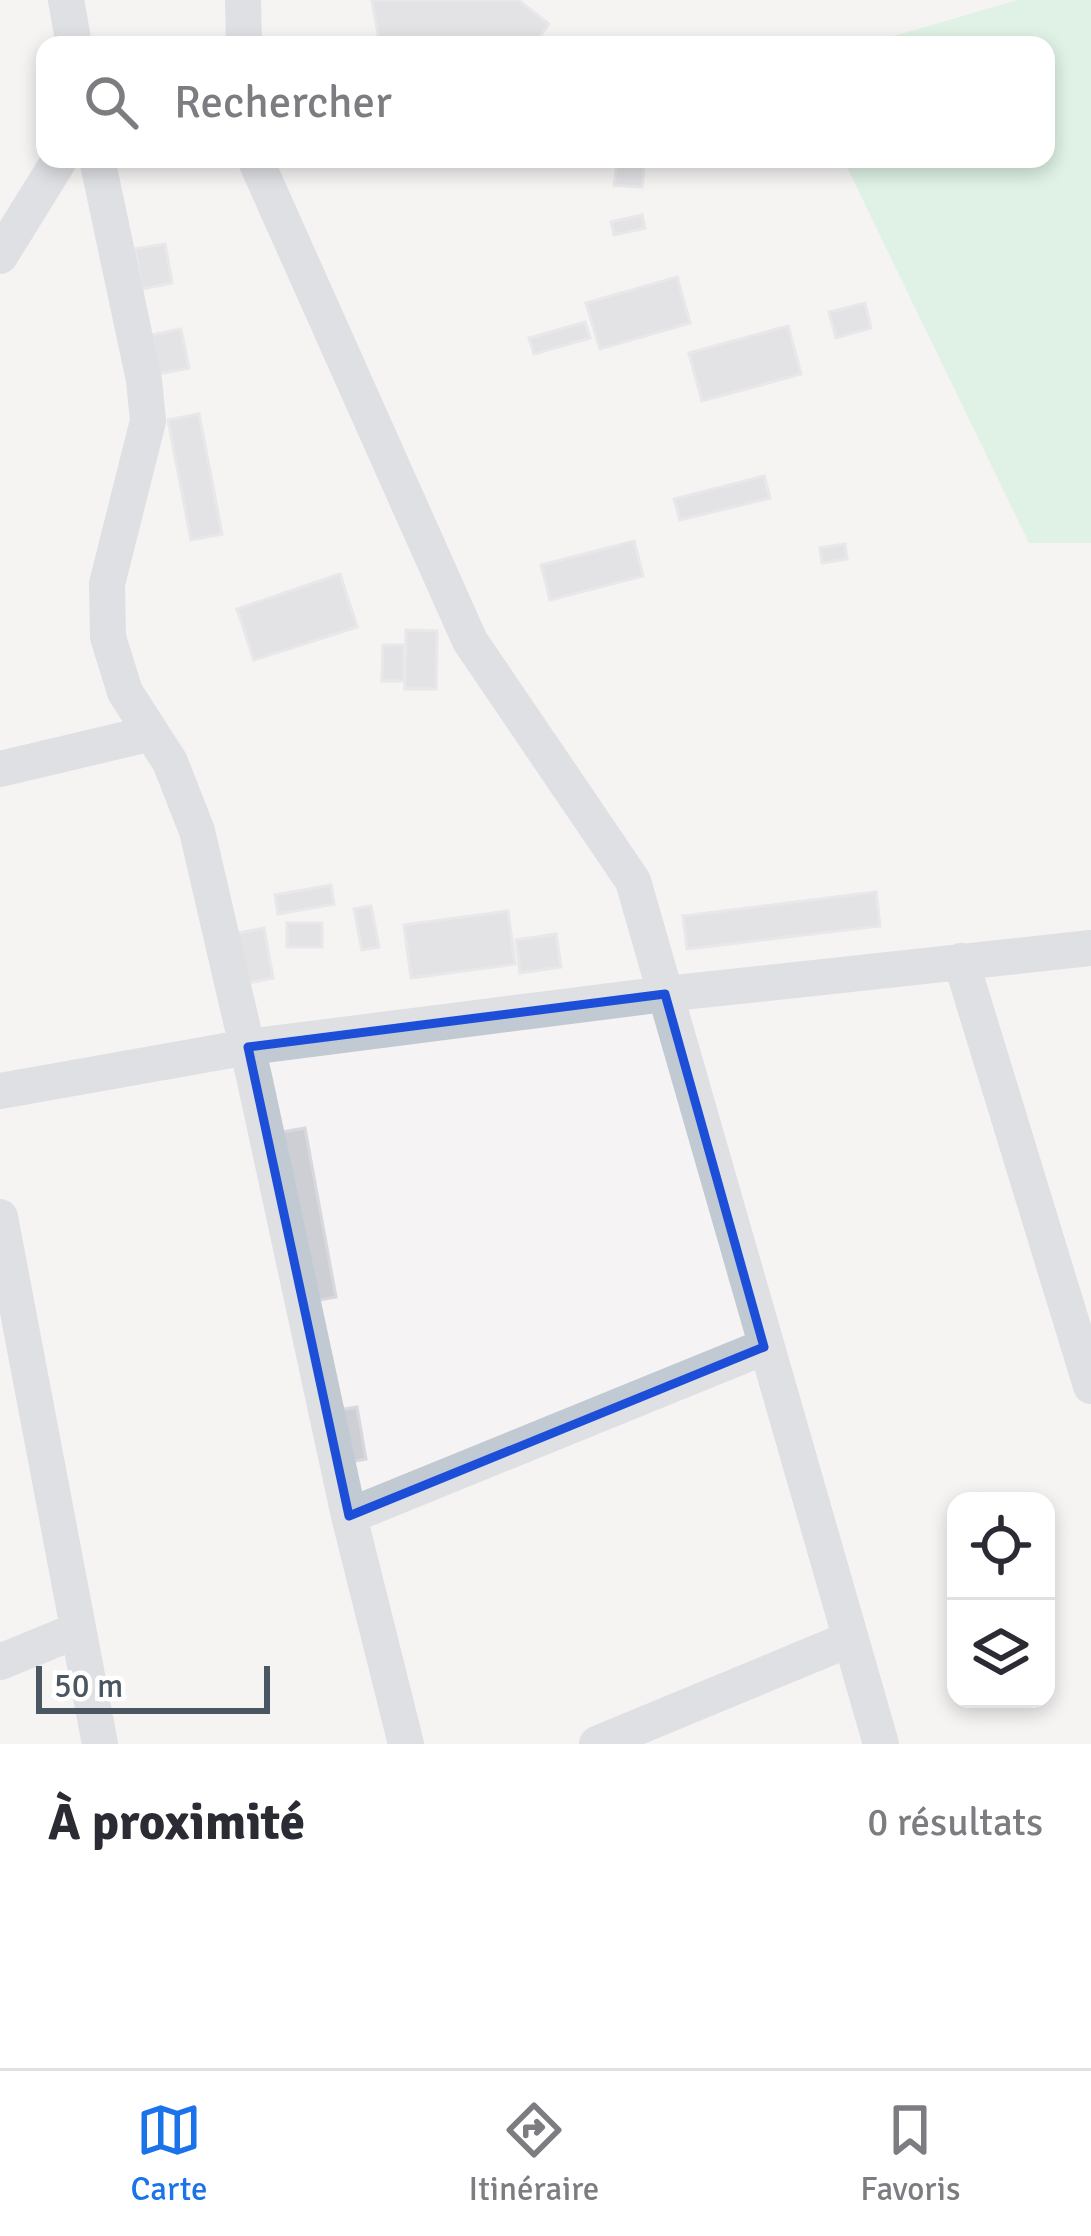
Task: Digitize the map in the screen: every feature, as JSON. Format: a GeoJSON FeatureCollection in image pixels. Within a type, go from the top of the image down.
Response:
{"type":"FeatureCollection","features":[{"type":"Feature","properties":{"kind":"street"},"geometry":{"type":"LineString","coordinates":[[66,0],[72,36]]}},
{"type":"Feature","properties":{"kind":"street"},"geometry":{"type":"LineString","coordinates":[[243,0],[244,36]]}},
{"type":"Feature","properties":{"kind":"street"},"geometry":{"type":"LineString","coordinates":[[0,256],[54,168]]}},
{"type":"Feature","properties":{"kind":"street"},"geometry":{"type":"LineString","coordinates":[[99,168],[144,380],[148,421],[107,584],[108,637],[124,692],[170,762],[188,800],[248,1047],[349,1516],[406,1744]]}},
{"type":"Feature","properties":{"kind":"street"},"geometry":{"type":"LineString","coordinates":[[260,168],[470,641],[633,881],[881,1744]]}},
{"type":"Feature","properties":{"kind":"street"},"geometry":{"type":"LineString","coordinates":[[0,769],[148,734]]}},
{"type":"Feature","properties":{"kind":"street"},"geometry":{"type":"LineString","coordinates":[[0,1091],[248,1047],[1091,947]]}},
{"type":"Feature","properties":{"kind":"street"},"geometry":{"type":"LineString","coordinates":[[961,961],[1091,1386]]}},
{"type":"Feature","properties":{"kind":"street"},"geometry":{"type":"LineString","coordinates":[[0,1216],[5,1278],[100,1744]]}},
{"type":"Feature","properties":{"kind":"street"},"geometry":{"type":"LineString","coordinates":[[349,1516],[764,1347]]}},
{"type":"Feature","properties":{"kind":"street"},"geometry":{"type":"LineString","coordinates":[[0,1662],[78,1630]]}},
{"type":"Feature","properties":{"kind":"street"},"geometry":{"type":"LineString","coordinates":[[596,1744],[850,1639]]}},
{"type":"Feature","properties":{"kind":"highlighted area"},"geometry":{"type":"Polygon","coordinates":[[[665,994],[764,1347],[349,1516],[248,1047],[665,994]]]}},
{"type":"Feature","properties":{"kind":"green space"},"geometry":{"type":"Polygon","coordinates":[[[1018,0],[1091,0],[1091,543],[1029,543],[847,168],[1055,168],[1055,36],[894,36],[1018,0]]]}},
{"type":"Feature","properties":{"kind":"building"},"geometry":{"type":"Polygon","coordinates":[[[372,0],[518,0],[549,24],[540,36],[378,36],[372,0]]]}},
{"type":"Feature","properties":{"kind":"building"},"geometry":{"type":"Polygon","coordinates":[[[617,168],[644,168],[642,187],[614,185],[617,168]]]}},
{"type":"Feature","properties":{"kind":"building"},"geometry":{"type":"Polygon","coordinates":[[[642,215],[645,228],[614,235],[611,222],[642,215]]]}},
{"type":"Feature","properties":{"kind":"building"},"geometry":{"type":"Polygon","coordinates":[[[165,244],[172,283],[142,289],[135,249],[165,244]]]}},
{"type":"Feature","properties":{"kind":"building"},"geometry":{"type":"Polygon","coordinates":[[[677,277],[690,323],[600,349],[586,303],[677,277]]]}},
{"type":"Feature","properties":{"kind":"building"},"geometry":{"type":"Polygon","coordinates":[[[865,303],[871,328],[836,338],[829,312],[865,303]]]}},
{"type":"Feature","properties":{"kind":"building"},"geometry":{"type":"Polygon","coordinates":[[[585,322],[590,338],[534,354],[529,338],[585,322]]]}},
{"type":"Feature","properties":{"kind":"building"},"geometry":{"type":"Polygon","coordinates":[[[788,326],[801,374],[702,401],[689,353],[788,326]]]}},
{"type":"Feature","properties":{"kind":"building"},"geometry":{"type":"Polygon","coordinates":[[[181,329],[189,368],[159,374],[152,335],[181,329]]]}},
{"type":"Feature","properties":{"kind":"building"},"geometry":{"type":"Polygon","coordinates":[[[199,414],[222,534],[191,540],[168,420],[199,414]]]}},
{"type":"Feature","properties":{"kind":"building"},"geometry":{"type":"Polygon","coordinates":[[[764,476],[770,498],[680,520],[674,499],[764,476]]]}},
{"type":"Feature","properties":{"kind":"building"},"geometry":{"type":"Polygon","coordinates":[[[634,541],[643,576],[550,600],[541,565],[634,541]]]}},
{"type":"Feature","properties":{"kind":"building"},"geometry":{"type":"Polygon","coordinates":[[[845,544],[847,559],[822,563],[820,548],[845,544]]]}},
{"type":"Feature","properties":{"kind":"building"},"geometry":{"type":"Polygon","coordinates":[[[340,574],[357,627],[254,660],[237,609],[340,574]]]}},
{"type":"Feature","properties":{"kind":"building"},"geometry":{"type":"Polygon","coordinates":[[[406,630],[437,631],[436,689],[405,689],[406,630]]]}},
{"type":"Feature","properties":{"kind":"building"},"geometry":{"type":"Polygon","coordinates":[[[383,645],[404,645],[404,681],[382,681],[383,645]]]}},
{"type":"Feature","properties":{"kind":"building"},"geometry":{"type":"Polygon","coordinates":[[[331,885],[334,904],[278,914],[275,895],[331,885]]]}},
{"type":"Feature","properties":{"kind":"building"},"geometry":{"type":"Polygon","coordinates":[[[876,892],[880,926],[687,949],[683,916],[876,892]]]}},
{"type":"Feature","properties":{"kind":"building"},"geometry":{"type":"Polygon","coordinates":[[[371,906],[379,947],[362,950],[354,909],[371,906]]]}},
{"type":"Feature","properties":{"kind":"building"},"geometry":{"type":"Polygon","coordinates":[[[508,911],[515,964],[411,978],[404,925],[508,911]]]}},
{"type":"Feature","properties":{"kind":"building"},"geometry":{"type":"Polygon","coordinates":[[[287,923],[322,923],[322,947],[287,947],[287,923]]]}},
{"type":"Feature","properties":{"kind":"building"},"geometry":{"type":"Polygon","coordinates":[[[264,928],[273,978],[243,984],[234,934],[264,928]]]}},
{"type":"Feature","properties":{"kind":"building"},"geometry":{"type":"Polygon","coordinates":[[[556,934],[561,967],[520,973],[516,940],[556,934]]]}},
{"type":"Feature","properties":{"kind":"building"},"geometry":{"type":"Polygon","coordinates":[[[305,1128],[336,1297],[309,1302],[282,1132],[305,1128]]]}},
{"type":"Feature","properties":{"kind":"building"},"geometry":{"type":"Polygon","coordinates":[[[357,1407],[366,1459],[346,1463],[338,1410],[357,1407]]]}}]}
